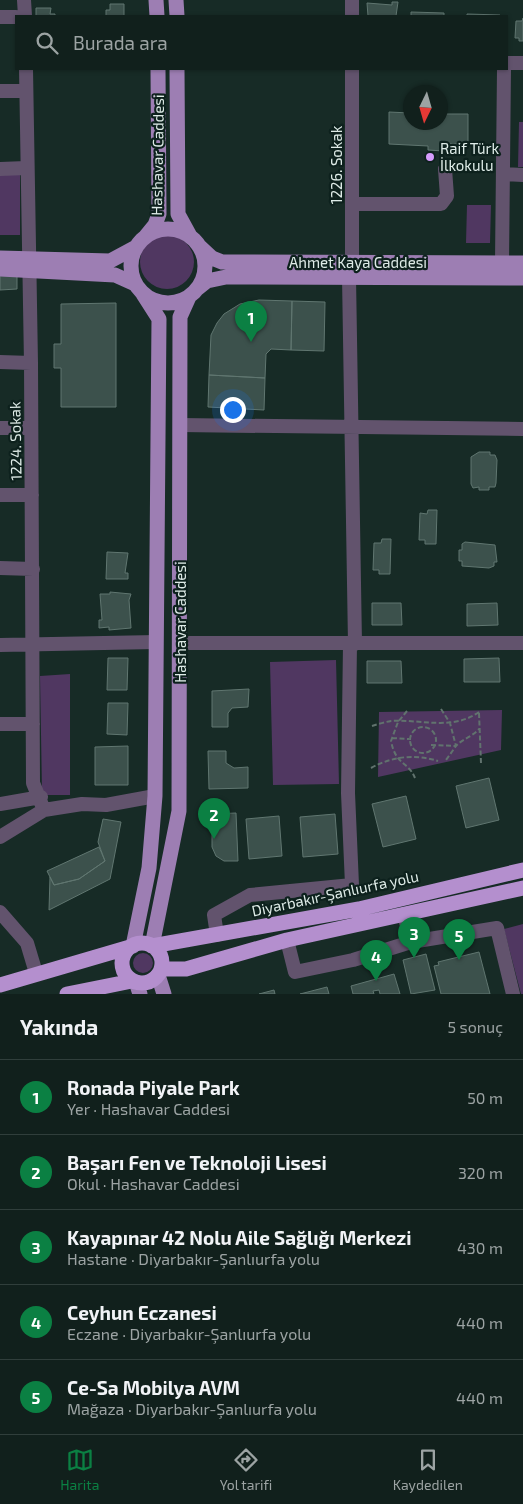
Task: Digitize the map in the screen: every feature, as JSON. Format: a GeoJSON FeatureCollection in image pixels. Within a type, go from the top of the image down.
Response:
{"type":"FeatureCollection","features":[{"type":"Feature","properties":{"kind":"highway"},"geometry":{"type":"LineString","coordinates":[[468,882],[507,864],[523,859]]}},
{"type":"Feature","properties":{"kind":"highway","name":"Diyarbakır-Şanlıurfa yolu"},"geometry":{"type":"LineString","coordinates":[[152,946],[359,909],[523,870]]}},
{"type":"Feature","properties":{"kind":"highway"},"geometry":{"type":"LineString","coordinates":[[67,994],[136,986],[148,982],[160,972],[186,969],[287,940],[523,888]]}},
{"type":"Feature","properties":{"kind":"highway"},"geometry":{"type":"LineString","coordinates":[[462,902],[523,898]]}},
{"type":"Feature","properties":{"kind":"highway"},"geometry":{"type":"LineString","coordinates":[[0,985],[36,973],[143,944],[152,946],[161,957],[160,972]]}},
{"type":"Feature","properties":{"kind":"highway"},"geometry":{"type":"LineString","coordinates":[[132,946],[126,952],[122,964],[123,971],[136,986]]}},
{"type":"Feature","properties":{"kind":"main road"},"geometry":{"type":"LineString","coordinates":[[156,0],[157,15]]}},
{"type":"Feature","properties":{"kind":"main road"},"geometry":{"type":"LineString","coordinates":[[176,0],[176,15]]}},
{"type":"Feature","properties":{"kind":"main road","name":"Hashavar Caddesi"},"geometry":{"type":"LineString","coordinates":[[140,242],[156,224],[159,214],[158,70]]}},
{"type":"Feature","properties":{"kind":"main road","name":"Hashavar Caddesi"},"geometry":{"type":"LineString","coordinates":[[177,70],[178,214],[194,240]]}},
{"type":"Feature","properties":{"kind":"main road"},"geometry":{"type":"LineString","coordinates":[[0,269],[29,264],[110,261],[156,231],[168,229],[179,231],[194,240],[204,256],[203,279],[193,293]]}},
{"type":"Feature","properties":{"kind":"main road","name":"Ahmet Kaya Caddesi"},"geometry":{"type":"LineString","coordinates":[[194,240],[212,258],[222,262],[523,263]]}},
{"type":"Feature","properties":{"kind":"main road"},"geometry":{"type":"LineString","coordinates":[[132,946],[149,868],[155,796],[159,319],[139,289],[131,271],[132,259],[140,242]]}},
{"type":"Feature","properties":{"kind":"main road"},"geometry":{"type":"LineString","coordinates":[[0,258],[29,264],[115,275],[153,300],[166,303],[178,302],[193,293],[207,281],[226,277],[523,278]]}},
{"type":"Feature","properties":{"kind":"main road","name":"Hashavar Caddesi"},"geometry":{"type":"LineString","coordinates":[[152,946],[179,811],[180,317],[193,293]]}},
{"type":"Feature","properties":{"kind":"main road"},"geometry":{"type":"LineString","coordinates":[[160,972],[164,994]]}},
{"type":"Feature","properties":{"kind":"street"},"geometry":{"type":"LineString","coordinates":[[24,0],[25,15]]}},
{"type":"Feature","properties":{"kind":"street"},"geometry":{"type":"LineString","coordinates":[[352,0],[352,15]]}},
{"type":"Feature","properties":{"kind":"street"},"geometry":{"type":"LineString","coordinates":[[0,16],[15,17]]}},
{"type":"Feature","properties":{"kind":"street"},"geometry":{"type":"LineString","coordinates":[[508,63],[523,63]]}},
{"type":"Feature","properties":{"kind":"street","name":"1224. Sokak"},"geometry":{"type":"LineString","coordinates":[[26,70],[26,168],[31,363],[33,783],[43,804]]}},
{"type":"Feature","properties":{"kind":"street","name":"1226. Sokak"},"geometry":{"type":"LineString","coordinates":[[352,70],[352,262]]}},
{"type":"Feature","properties":{"kind":"street"},"geometry":{"type":"LineString","coordinates":[[502,262],[504,70]]}},
{"type":"Feature","properties":{"kind":"street"},"geometry":{"type":"LineString","coordinates":[[0,91],[26,91]]}},
{"type":"Feature","properties":{"kind":"street"},"geometry":{"type":"LineString","coordinates":[[0,168],[26,168]]}},
{"type":"Feature","properties":{"kind":"street"},"geometry":{"type":"LineString","coordinates":[[352,204],[441,204],[447,196],[445,170]]}},
{"type":"Feature","properties":{"kind":"street"},"geometry":{"type":"LineString","coordinates":[[503,174],[523,175]]}},
{"type":"Feature","properties":{"kind":"street"},"geometry":{"type":"LineString","coordinates":[[217,935],[214,915],[250,895],[352,885],[348,793],[352,644],[352,428],[349,278]]}},
{"type":"Feature","properties":{"kind":"street"},"geometry":{"type":"LineString","coordinates":[[0,362],[31,363]]}},
{"type":"Feature","properties":{"kind":"street"},"geometry":{"type":"LineString","coordinates":[[180,425],[523,429]]}},
{"type":"Feature","properties":{"kind":"street"},"geometry":{"type":"LineString","coordinates":[[0,428],[31,428]]}},
{"type":"Feature","properties":{"kind":"street"},"geometry":{"type":"LineString","coordinates":[[0,495],[32,495]]}},
{"type":"Feature","properties":{"kind":"street"},"geometry":{"type":"LineString","coordinates":[[0,568],[33,569]]}},
{"type":"Feature","properties":{"kind":"street"},"geometry":{"type":"LineString","coordinates":[[0,645],[156,642]]}},
{"type":"Feature","properties":{"kind":"street"},"geometry":{"type":"LineString","coordinates":[[180,643],[523,643]]}},
{"type":"Feature","properties":{"kind":"street"},"geometry":{"type":"LineString","coordinates":[[0,724],[33,724]]}},
{"type":"Feature","properties":{"kind":"street"},"geometry":{"type":"LineString","coordinates":[[0,804],[106,805],[155,796]]}},
{"type":"Feature","properties":{"kind":"street"},"geometry":{"type":"LineString","coordinates":[[0,836],[43,804]]}},
{"type":"Feature","properties":{"kind":"street"},"geometry":{"type":"LineString","coordinates":[[0,912],[17,929],[27,943],[36,973]]}},
{"type":"Feature","properties":{"kind":"street"},"geometry":{"type":"LineString","coordinates":[[404,914],[411,942]]}},
{"type":"Feature","properties":{"kind":"street"},"geometry":{"type":"LineString","coordinates":[[287,940],[295,972],[353,960],[411,942],[497,928],[513,994]]}},
{"type":"Feature","properties":{"kind":"path"},"geometry":{"type":"LineString","coordinates":[[441,710],[450,723],[456,746]]}},
{"type":"Feature","properties":{"kind":"path"},"geometry":{"type":"LineString","coordinates":[[407,711],[398,722],[392,738],[393,752],[399,762],[409,768],[414,778]]}},
{"type":"Feature","properties":{"kind":"path"},"geometry":{"type":"LineString","coordinates":[[372,726],[398,722],[436,724],[460,722],[479,712],[482,763]]}},
{"type":"Feature","properties":{"kind":"path"},"geometry":{"type":"LineString","coordinates":[[425,727],[435,735],[434,746],[427,753],[419,753],[412,747],[410,739],[413,731],[425,727]]}},
{"type":"Feature","properties":{"kind":"path"},"geometry":{"type":"LineString","coordinates":[[446,760],[460,742],[472,737],[480,729]]}},
{"type":"Feature","properties":{"kind":"path"},"geometry":{"type":"LineString","coordinates":[[392,738],[410,739]]}},
{"type":"Feature","properties":{"kind":"path"},"geometry":{"type":"LineString","coordinates":[[431,745],[456,746]]}},
{"type":"Feature","properties":{"kind":"path"},"geometry":{"type":"LineString","coordinates":[[371,768],[396,758],[413,757],[438,761]]}},
{"type":"Feature","properties":{"kind":"shaded area"},"geometry":{"type":"Polygon","coordinates":[[[519,122],[523,122],[523,167],[518,167],[519,122]]]}},
{"type":"Feature","properties":{"kind":"shaded area"},"geometry":{"type":"Polygon","coordinates":[[[20,174],[20,235],[0,235],[0,175],[20,174]]]}},
{"type":"Feature","properties":{"kind":"shaded area"},"geometry":{"type":"Polygon","coordinates":[[[467,205],[491,205],[490,243],[466,243],[467,205]]]}},
{"type":"Feature","properties":{"kind":"shaded area"},"geometry":{"type":"Polygon","coordinates":[[[167,235],[177,237],[186,243],[192,252],[194,262],[192,272],[186,281],[177,287],[167,289],[157,287],[148,281],[142,272],[140,262],[142,252],[148,243],[157,237],[167,235]]]}},
{"type":"Feature","properties":{"kind":"shaded area"},"geometry":{"type":"Polygon","coordinates":[[[336,660],[339,784],[273,785],[270,662],[336,660]]]}},
{"type":"Feature","properties":{"kind":"shaded area"},"geometry":{"type":"Polygon","coordinates":[[[70,674],[70,795],[46,795],[42,792],[40,676],[70,674]]]}},
{"type":"Feature","properties":{"kind":"shaded area"},"geometry":{"type":"Polygon","coordinates":[[[502,710],[501,750],[378,777],[379,712],[502,710]]]}},
{"type":"Feature","properties":{"kind":"shaded area"},"geometry":{"type":"Polygon","coordinates":[[[523,924],[523,994],[521,994],[504,929],[523,924]]]}},
{"type":"Feature","properties":{"kind":"shaded area"},"geometry":{"type":"Polygon","coordinates":[[[139,953],[147,953],[153,959],[153,967],[147,973],[139,973],[133,967],[133,959],[139,953]]]}},
{"type":"Feature","properties":{"kind":"building"},"geometry":{"type":"Polygon","coordinates":[[[392,2],[398,2],[396,15],[368,15],[367,3],[392,5],[392,2]]]}},
{"type":"Feature","properties":{"kind":"building"},"geometry":{"type":"Polygon","coordinates":[[[110,4],[124,4],[124,15],[106,15],[106,10],[110,10],[110,4]]]}},
{"type":"Feature","properties":{"kind":"building"},"geometry":{"type":"Polygon","coordinates":[[[36,8],[51,8],[50,14],[55,14],[55,15],[36,15],[36,8]]]}},
{"type":"Feature","properties":{"kind":"building"},"geometry":{"type":"Polygon","coordinates":[[[411,12],[444,13],[444,15],[411,15],[411,12]]]}},
{"type":"Feature","properties":{"kind":"building"},"geometry":{"type":"Polygon","coordinates":[[[467,14],[500,15],[467,15],[467,14]]]}},
{"type":"Feature","properties":{"kind":"building"},"geometry":{"type":"Polygon","coordinates":[[[523,18],[523,41],[519,41],[519,38],[515,38],[516,21],[522,21],[523,18]]]}},
{"type":"Feature","properties":{"kind":"building"},"geometry":{"type":"Polygon","coordinates":[[[389,112],[403,113],[403,130],[448,130],[448,114],[468,114],[468,144],[445,144],[444,151],[428,150],[428,146],[389,144],[389,112]]]}},
{"type":"Feature","properties":{"kind":"building"},"geometry":{"type":"Polygon","coordinates":[[[0,273],[17,273],[17,289],[0,290],[0,273]]]}},
{"type":"Feature","properties":{"kind":"building"},"geometry":{"type":"Polygon","coordinates":[[[259,300],[292,301],[291,350],[271,349],[266,354],[265,378],[209,375],[211,335],[217,323],[224,314],[240,304],[259,300]]]}},
{"type":"Feature","properties":{"kind":"building"},"geometry":{"type":"Polygon","coordinates":[[[292,301],[325,302],[324,351],[291,350],[292,301]]]}},
{"type":"Feature","properties":{"kind":"building"},"geometry":{"type":"Polygon","coordinates":[[[116,303],[116,407],[61,407],[61,368],[54,368],[54,344],[61,344],[61,304],[116,303]]]}},
{"type":"Feature","properties":{"kind":"building"},"geometry":{"type":"Polygon","coordinates":[[[209,375],[265,378],[264,410],[208,407],[209,375]]]}},
{"type":"Feature","properties":{"kind":"building"},"geometry":{"type":"Polygon","coordinates":[[[479,452],[490,452],[490,455],[495,455],[497,460],[495,487],[489,487],[489,490],[479,490],[479,487],[473,488],[471,484],[471,457],[479,452]]]}},
{"type":"Feature","properties":{"kind":"building"},"geometry":{"type":"Polygon","coordinates":[[[428,510],[437,510],[436,544],[425,544],[425,540],[419,540],[420,513],[427,514],[428,510]]]}},
{"type":"Feature","properties":{"kind":"building"},"geometry":{"type":"Polygon","coordinates":[[[382,539],[391,539],[390,574],[379,574],[379,570],[373,570],[374,543],[381,543],[382,539]]]}},
{"type":"Feature","properties":{"kind":"building"},"geometry":{"type":"Polygon","coordinates":[[[465,542],[495,545],[497,562],[494,562],[494,566],[489,568],[462,566],[462,561],[459,561],[459,550],[462,550],[462,544],[465,542]]]}},
{"type":"Feature","properties":{"kind":"building"},"geometry":{"type":"Polygon","coordinates":[[[107,552],[128,553],[125,573],[128,573],[128,579],[106,579],[107,552]]]}},
{"type":"Feature","properties":{"kind":"building"},"geometry":{"type":"Polygon","coordinates":[[[110,592],[131,594],[129,600],[131,628],[109,630],[109,627],[99,628],[99,620],[102,620],[100,594],[110,594],[110,592]]]}},
{"type":"Feature","properties":{"kind":"building"},"geometry":{"type":"Polygon","coordinates":[[[372,603],[401,603],[402,625],[372,625],[372,603]]]}},
{"type":"Feature","properties":{"kind":"building"},"geometry":{"type":"Polygon","coordinates":[[[497,603],[498,625],[467,626],[467,604],[497,603]]]}},
{"type":"Feature","properties":{"kind":"building"},"geometry":{"type":"Polygon","coordinates":[[[108,658],[128,658],[127,690],[107,690],[108,658]]]}},
{"type":"Feature","properties":{"kind":"building"},"geometry":{"type":"Polygon","coordinates":[[[499,658],[500,682],[464,682],[464,659],[499,658]]]}},
{"type":"Feature","properties":{"kind":"building"},"geometry":{"type":"Polygon","coordinates":[[[367,661],[401,661],[402,683],[367,683],[367,661]]]}},
{"type":"Feature","properties":{"kind":"building"},"geometry":{"type":"Polygon","coordinates":[[[249,689],[248,707],[232,708],[228,713],[228,727],[212,727],[212,691],[249,689]]]}},
{"type":"Feature","properties":{"kind":"building"},"geometry":{"type":"Polygon","coordinates":[[[108,703],[128,703],[127,735],[107,734],[108,703]]]}},
{"type":"Feature","properties":{"kind":"building"},"geometry":{"type":"Polygon","coordinates":[[[128,746],[128,785],[95,785],[95,747],[128,746]]]}},
{"type":"Feature","properties":{"kind":"building"},"geometry":{"type":"Polygon","coordinates":[[[208,751],[226,751],[226,763],[234,768],[248,767],[248,788],[209,789],[208,751]]]}},
{"type":"Feature","properties":{"kind":"building"},"geometry":{"type":"Polygon","coordinates":[[[489,778],[499,820],[466,828],[456,786],[489,778]]]}},
{"type":"Feature","properties":{"kind":"building"},"geometry":{"type":"Polygon","coordinates":[[[406,796],[416,839],[383,847],[372,804],[406,796]]]}},
{"type":"Feature","properties":{"kind":"building"},"geometry":{"type":"Polygon","coordinates":[[[236,813],[238,861],[224,861],[216,856],[212,847],[212,814],[236,813]]]}},
{"type":"Feature","properties":{"kind":"building"},"geometry":{"type":"Polygon","coordinates":[[[335,814],[338,854],[303,857],[300,817],[335,814]]]}},
{"type":"Feature","properties":{"kind":"building"},"geometry":{"type":"Polygon","coordinates":[[[279,816],[282,856],[249,859],[246,819],[279,816]]]}},
{"type":"Feature","properties":{"kind":"building"},"geometry":{"type":"Polygon","coordinates":[[[103,819],[121,822],[110,879],[49,910],[50,877],[54,885],[79,879],[105,861],[98,842],[103,819]]]}},
{"type":"Feature","properties":{"kind":"building"},"geometry":{"type":"Polygon","coordinates":[[[99,847],[105,861],[79,879],[54,885],[47,871],[99,847]]]}},
{"type":"Feature","properties":{"kind":"building"},"geometry":{"type":"Polygon","coordinates":[[[479,952],[490,994],[441,994],[434,966],[439,965],[438,962],[479,952]]]}},
{"type":"Feature","properties":{"kind":"building"},"geometry":{"type":"Polygon","coordinates":[[[426,954],[435,990],[411,994],[403,960],[426,954]]]}},
{"type":"Feature","properties":{"kind":"building"},"geometry":{"type":"Polygon","coordinates":[[[394,974],[400,994],[380,994],[379,990],[373,991],[374,994],[353,994],[351,986],[394,974]]]}},
{"type":"Feature","properties":{"kind":"building"},"geometry":{"type":"Polygon","coordinates":[[[327,987],[329,994],[300,994],[327,987]]]}},
{"type":"Feature","properties":{"kind":"building"},"geometry":{"type":"Polygon","coordinates":[[[274,990],[275,994],[259,994],[274,990]]]}},
{"type":"Feature","properties":{"kind":"place","name":"Raif Türk İlkokulu"},"geometry":{"type":"Point","coordinates":[430,157]}},
{"type":"Feature","properties":{"kind":"place","name":"Ronada Piyale Park"},"geometry":{"type":"Point","coordinates":[251,342]}},
{"type":"Feature","properties":{"kind":"place","name":"Başarı Fen ve Teknoloji Lisesi"},"geometry":{"type":"Point","coordinates":[214,839]}},
{"type":"Feature","properties":{"kind":"place","name":"Kayapınar 42 Nolu Aile Sağlığı Merkezi"},"geometry":{"type":"Point","coordinates":[414,958]}},
{"type":"Feature","properties":{"kind":"place","name":"Ce-Sa Mobilya AVM"},"geometry":{"type":"Point","coordinates":[459,960]}},
{"type":"Feature","properties":{"kind":"place","name":"Ceyhun Eczanesi"},"geometry":{"type":"Point","coordinates":[376,981]}}]}
